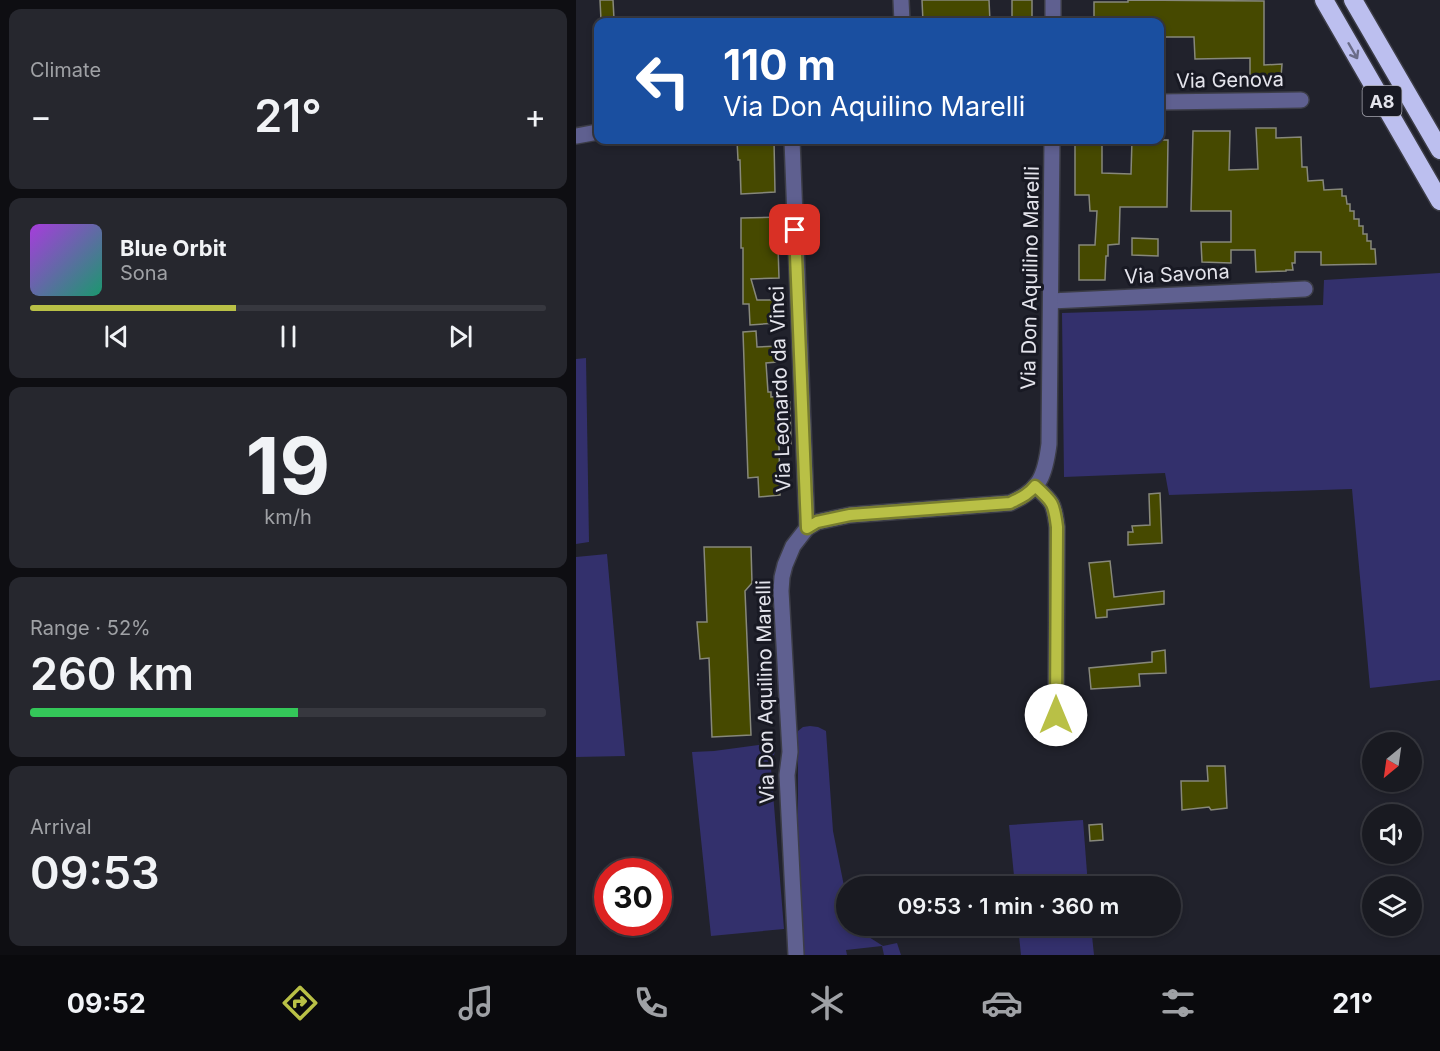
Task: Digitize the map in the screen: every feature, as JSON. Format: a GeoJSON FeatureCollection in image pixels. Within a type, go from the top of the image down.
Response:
{"type":"FeatureCollection","features":[{"type":"Feature","properties":{"kind":"highway","name":"A8"},"geometry":{"type":"LineString","coordinates":[[1324,0],[1440,201]]}},
{"type":"Feature","properties":{"kind":"highway","name":"A8"},"geometry":{"type":"LineString","coordinates":[[1353,0],[1440,150]]}},
{"type":"Feature","properties":{"kind":"street"},"geometry":{"type":"LineString","coordinates":[[901,0],[902,18]]}},
{"type":"Feature","properties":{"kind":"street"},"geometry":{"type":"LineString","coordinates":[[1053,0],[1053,18]]}},
{"type":"Feature","properties":{"kind":"street","name":"Via Genova"},"geometry":{"type":"LineString","coordinates":[[1164,102],[1300,100]]}},
{"type":"Feature","properties":{"kind":"street"},"geometry":{"type":"LineString","coordinates":[[576,136],[594,133]]}},
{"type":"Feature","properties":{"kind":"street","name":"Via Leonardo da Vinci"},"geometry":{"type":"LineString","coordinates":[[792,144],[807,528]]}},
{"type":"Feature","properties":{"kind":"street","name":"Via Don Aquilino Marelli"},"geometry":{"type":"LineString","coordinates":[[1035,486],[1046,466],[1049,444],[1052,144]]}},
{"type":"Feature","properties":{"kind":"street","name":"Via Savona"},"geometry":{"type":"LineString","coordinates":[[1051,301],[1305,289]]}},
{"type":"Feature","properties":{"kind":"street"},"geometry":{"type":"LineString","coordinates":[[807,528],[817,522],[850,515],[1010,503],[1024,497],[1035,486],[1055,508],[1057,527],[1056,715]]}},
{"type":"Feature","properties":{"kind":"street","name":"Via Don Aquilino Marelli"},"geometry":{"type":"LineString","coordinates":[[796,955],[787,775],[790,752],[781,591],[782,577],[793,546],[807,528]]}},
{"type":"Feature","properties":{"kind":"shaded area"},"geometry":{"type":"Polygon","coordinates":[[[1440,273],[1440,680],[1370,688],[1352,489],[1169,495],[1165,473],[1064,477],[1062,313],[1323,305],[1324,280],[1440,273]]]}},
{"type":"Feature","properties":{"kind":"shaded area"},"geometry":{"type":"Polygon","coordinates":[[[586,358],[589,542],[576,544],[576,359],[586,358]]]}},
{"type":"Feature","properties":{"kind":"shaded area"},"geometry":{"type":"Polygon","coordinates":[[[607,554],[625,756],[576,757],[576,557],[607,554]]]}},
{"type":"Feature","properties":{"kind":"shaded area"},"geometry":{"type":"Polygon","coordinates":[[[803,727],[818,727],[826,731],[833,831],[842,876],[836,876],[836,936],[867,936],[883,946],[897,943],[901,955],[884,955],[882,946],[846,950],[847,955],[805,955],[801,948],[798,731],[803,727]]]}},
{"type":"Feature","properties":{"kind":"shaded area"},"geometry":{"type":"Polygon","coordinates":[[[774,743],[775,751],[771,768],[784,929],[711,936],[692,752],[774,743]]]}},
{"type":"Feature","properties":{"kind":"shaded area"},"geometry":{"type":"Polygon","coordinates":[[[1083,820],[1087,876],[1014,876],[1009,825],[1083,820]]]}},
{"type":"Feature","properties":{"kind":"shaded area"},"geometry":{"type":"Polygon","coordinates":[[[1019,936],[1092,936],[1094,955],[1021,955],[1019,936]]]}},
{"type":"Feature","properties":{"kind":"building"},"geometry":{"type":"Polygon","coordinates":[[[600,0],[613,0],[614,18],[601,18],[600,0]]]}},
{"type":"Feature","properties":{"kind":"building"},"geometry":{"type":"Polygon","coordinates":[[[922,0],[989,0],[990,18],[923,18],[922,0]]]}},
{"type":"Feature","properties":{"kind":"building"},"geometry":{"type":"Polygon","coordinates":[[[1012,0],[1032,0],[1032,18],[1012,18],[1012,0]]]}},
{"type":"Feature","properties":{"kind":"building"},"geometry":{"type":"Polygon","coordinates":[[[1128,0],[1264,1],[1264,65],[1282,64],[1281,77],[1278,77],[1279,83],[1250,84],[1250,58],[1195,59],[1194,37],[1164,37],[1164,18],[1094,18],[1094,2],[1128,2],[1128,0]]]}},
{"type":"Feature","properties":{"kind":"building"},"geometry":{"type":"Polygon","coordinates":[[[1256,128],[1276,128],[1276,138],[1301,137],[1302,167],[1307,167],[1308,181],[1323,180],[1324,190],[1342,189],[1342,196],[1346,196],[1347,204],[1350,204],[1350,211],[1354,211],[1354,219],[1359,219],[1359,226],[1363,226],[1363,234],[1367,234],[1367,241],[1371,241],[1371,249],[1375,249],[1376,264],[1321,265],[1321,252],[1295,252],[1293,270],[1256,272],[1255,250],[1231,250],[1231,263],[1202,262],[1201,242],[1231,242],[1231,211],[1191,211],[1193,131],[1230,131],[1229,170],[1258,169],[1256,128]]]}},
{"type":"Feature","properties":{"kind":"building"},"geometry":{"type":"Polygon","coordinates":[[[1164,140],[1168,140],[1167,207],[1120,207],[1119,244],[1108,245],[1105,280],[1079,280],[1079,245],[1095,245],[1097,211],[1090,211],[1089,195],[1075,195],[1075,144],[1102,144],[1102,173],[1131,174],[1132,144],[1164,144],[1164,140]]]}},
{"type":"Feature","properties":{"kind":"building"},"geometry":{"type":"Polygon","coordinates":[[[737,144],[774,144],[775,192],[741,194],[740,160],[738,160],[737,144]]]}},
{"type":"Feature","properties":{"kind":"building"},"geometry":{"type":"Polygon","coordinates":[[[782,217],[783,246],[778,246],[779,278],[751,279],[757,300],[775,300],[776,323],[750,325],[749,304],[743,304],[741,218],[782,217]]]}},
{"type":"Feature","properties":{"kind":"building"},"geometry":{"type":"Polygon","coordinates":[[[1132,238],[1158,239],[1158,256],[1132,255],[1132,238]]]}},
{"type":"Feature","properties":{"kind":"building"},"geometry":{"type":"Polygon","coordinates":[[[756,331],[757,347],[777,346],[777,362],[766,363],[768,392],[771,392],[771,397],[786,396],[786,403],[790,402],[791,444],[779,445],[780,495],[759,497],[758,477],[748,478],[743,332],[756,331]]]}},
{"type":"Feature","properties":{"kind":"building"},"geometry":{"type":"Polygon","coordinates":[[[1160,493],[1162,543],[1128,545],[1128,532],[1133,532],[1132,526],[1150,525],[1149,494],[1160,493]]]}},
{"type":"Feature","properties":{"kind":"building"},"geometry":{"type":"Polygon","coordinates":[[[704,547],[751,547],[752,583],[745,591],[751,735],[712,737],[709,658],[700,659],[697,622],[707,622],[704,547]]]}},
{"type":"Feature","properties":{"kind":"building"},"geometry":{"type":"Polygon","coordinates":[[[1110,561],[1114,597],[1164,591],[1164,604],[1107,610],[1107,617],[1096,618],[1089,563],[1110,561]]]}},
{"type":"Feature","properties":{"kind":"building"},"geometry":{"type":"Polygon","coordinates":[[[1165,650],[1166,673],[1139,674],[1140,686],[1091,689],[1089,668],[1152,662],[1152,652],[1165,650]]]}},
{"type":"Feature","properties":{"kind":"building"},"geometry":{"type":"Polygon","coordinates":[[[1207,766],[1225,766],[1227,808],[1182,810],[1181,781],[1208,781],[1207,766]]]}},
{"type":"Feature","properties":{"kind":"building"},"geometry":{"type":"Polygon","coordinates":[[[1102,824],[1103,840],[1090,841],[1089,825],[1102,824]]]}},
{"type":"Feature","properties":{"kind":"route"},"geometry":{"type":"LineString","coordinates":[[795,230],[807,528],[817,522],[850,515],[1010,503],[1024,497],[1035,486],[1055,508],[1057,527],[1056,715]]}}]}
